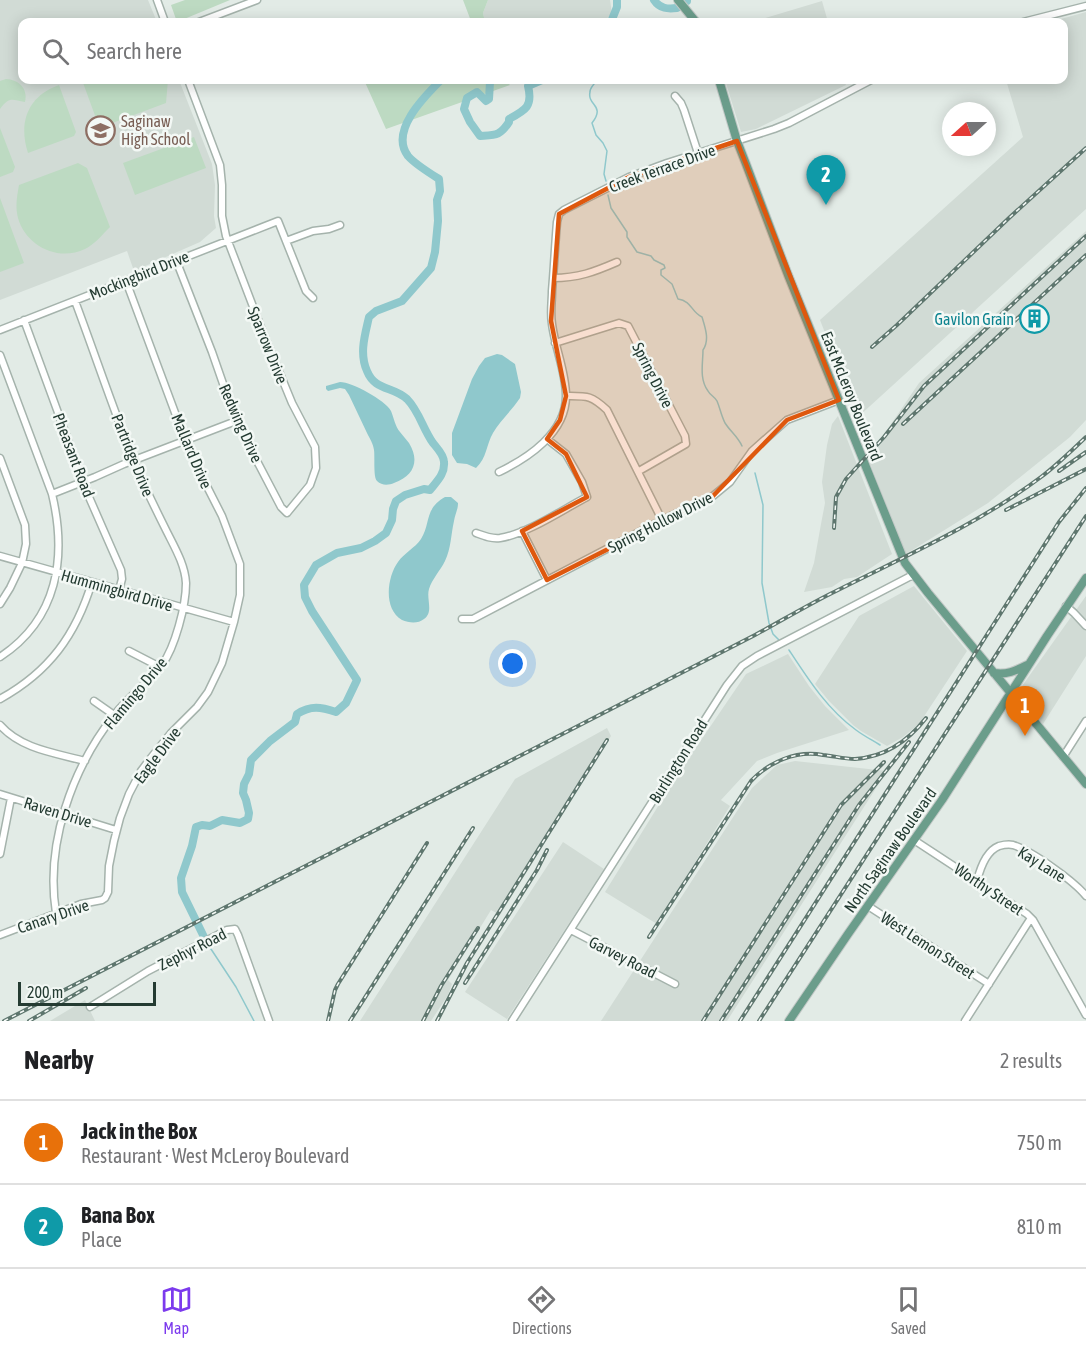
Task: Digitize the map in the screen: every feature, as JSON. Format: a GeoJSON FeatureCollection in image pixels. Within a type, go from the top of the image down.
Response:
{"type":"FeatureCollection","features":[{"type":"Feature","properties":{"kind":"main road"},"geometry":{"type":"LineString","coordinates":[[678,0],[693,18]]}},
{"type":"Feature","properties":{"kind":"main road","name":"East McLeroy Boulevard"},"geometry":{"type":"LineString","coordinates":[[720,84],[737,141],[905,563],[913,576],[1086,784]]}},
{"type":"Feature","properties":{"kind":"main road","name":"North Saginaw Boulevard"},"geometry":{"type":"LineString","coordinates":[[789,1021],[914,840],[1086,578]]}},
{"type":"Feature","properties":{"kind":"main road"},"geometry":{"type":"LineString","coordinates":[[994,673],[1010,673],[1029,665]]}},
{"type":"Feature","properties":{"kind":"street"},"geometry":{"type":"LineString","coordinates":[[157,0],[164,18]]}},
{"type":"Feature","properties":{"kind":"street"},"geometry":{"type":"LineString","coordinates":[[210,18],[257,0]]}},
{"type":"Feature","properties":{"kind":"street"},"geometry":{"type":"LineString","coordinates":[[1039,18],[1086,6]]}},
{"type":"Feature","properties":{"kind":"street","name":"Sparrow Drive"},"geometry":{"type":"LineString","coordinates":[[190,84],[220,165],[222,216],[227,240],[292,403],[315,447]]}},
{"type":"Feature","properties":{"kind":"street","name":"Creek Terrace Drive"},"geometry":{"type":"LineString","coordinates":[[499,472],[519,461],[547,439],[561,420],[566,396],[551,321],[559,214],[629,177],[789,123],[864,84]]}},
{"type":"Feature","properties":{"kind":"street"},"geometry":{"type":"LineString","coordinates":[[675,96],[684,110],[698,153]]}},
{"type":"Feature","properties":{"kind":"street","name":"Mockingbird Drive"},"geometry":{"type":"LineString","coordinates":[[0,330],[278,221],[286,241]]}},
{"type":"Feature","properties":{"kind":"street"},"geometry":{"type":"LineString","coordinates":[[313,298],[306,291],[286,241],[313,231],[340,225]]}},
{"type":"Feature","properties":{"kind":"street","name":"Redwing Drive"},"geometry":{"type":"LineString","coordinates":[[176,260],[236,421],[281,507],[287,513],[310,485],[316,468],[315,447]]}},
{"type":"Feature","properties":{"kind":"street"},"geometry":{"type":"LineString","coordinates":[[553,278],[570,278],[591,273],[616,262]]}},
{"type":"Feature","properties":{"kind":"street","name":"Mallard Drive"},"geometry":{"type":"LineString","coordinates":[[126,281],[185,441],[222,516],[240,564],[240,595],[234,622]]}},
{"type":"Feature","properties":{"kind":"street","name":"Partridge Drive"},"geometry":{"type":"LineString","coordinates":[[75,301],[134,460],[182,563],[186,580],[183,608]]}},
{"type":"Feature","properties":{"kind":"street","name":"Pheasant Road"},"geometry":{"type":"LineString","coordinates":[[24,320],[84,482],[121,570],[122,579],[119,590]]}},
{"type":"Feature","properties":{"kind":"street","name":"Spring Drive"},"geometry":{"type":"LineString","coordinates":[[555,343],[619,323],[628,326],[685,436],[686,444],[639,471]]}},
{"type":"Feature","properties":{"kind":"street"},"geometry":{"type":"LineString","coordinates":[[0,355],[52,494],[57,514],[59,541],[57,573],[49,599],[27,634],[0,657]]}},
{"type":"Feature","properties":{"kind":"street"},"geometry":{"type":"LineString","coordinates":[[566,396],[587,396],[597,400],[607,410],[662,520]]}},
{"type":"Feature","properties":{"kind":"street","name":"Spring Hollow Drive"},"geometry":{"type":"LineString","coordinates":[[462,619],[473,619],[662,520],[713,496],[730,482],[753,451],[787,420],[839,400]]}},
{"type":"Feature","properties":{"kind":"street"},"geometry":{"type":"LineString","coordinates":[[52,494],[236,421]]}},
{"type":"Feature","properties":{"kind":"street"},"geometry":{"type":"LineString","coordinates":[[476,533],[499,538],[522,531],[587,497],[582,482],[566,454],[547,439]]}},
{"type":"Feature","properties":{"kind":"street"},"geometry":{"type":"LineString","coordinates":[[0,458],[25,525],[26,544],[22,563],[0,604]]}},
{"type":"Feature","properties":{"kind":"street"},"geometry":{"type":"LineString","coordinates":[[522,531],[547,580]]}},
{"type":"Feature","properties":{"kind":"street","name":"Hummingbird Drive"},"geometry":{"type":"LineString","coordinates":[[0,556],[234,622]]}},
{"type":"Feature","properties":{"kind":"street","name":"Burlington Road"},"geometry":{"type":"LineString","coordinates":[[512,1021],[699,728],[742,666],[757,656],[913,576]]}},
{"type":"Feature","properties":{"kind":"street"},"geometry":{"type":"LineString","coordinates":[[0,699],[29,680],[56,655],[80,615],[92,582]]}},
{"type":"Feature","properties":{"kind":"street"},"geometry":{"type":"LineString","coordinates":[[1066,606],[1086,626]]}},
{"type":"Feature","properties":{"kind":"street","name":"Flamingo Drive"},"geometry":{"type":"LineString","coordinates":[[56,913],[53,894],[54,868],[69,796],[98,737],[132,694],[160,667],[170,650],[183,608]]}},
{"type":"Feature","properties":{"kind":"street","name":"Eagle Drive"},"geometry":{"type":"LineString","coordinates":[[105,898],[108,892],[110,859],[116,830],[129,794],[141,771],[163,742],[197,707],[213,683],[234,622]]}},
{"type":"Feature","properties":{"kind":"street"},"geometry":{"type":"LineString","coordinates":[[129,651],[160,667]]}},
{"type":"Feature","properties":{"kind":"street"},"geometry":{"type":"LineString","coordinates":[[94,701],[114,716]]}},
{"type":"Feature","properties":{"kind":"street"},"geometry":{"type":"LineString","coordinates":[[1063,757],[1086,721]]}},
{"type":"Feature","properties":{"kind":"street"},"geometry":{"type":"LineString","coordinates":[[0,725],[10,735],[29,745],[85,761]]}},
{"type":"Feature","properties":{"kind":"street","name":"Raven Drive"},"geometry":{"type":"LineString","coordinates":[[0,794],[116,830]]}},
{"type":"Feature","properties":{"kind":"street"},"geometry":{"type":"LineString","coordinates":[[0,854],[11,798]]}},
{"type":"Feature","properties":{"kind":"street","name":"Worthy Street"},"geometry":{"type":"LineString","coordinates":[[914,840],[1023,910],[1031,918],[1086,1015]]}},
{"type":"Feature","properties":{"kind":"street","name":"Kay Lane"},"geometry":{"type":"LineString","coordinates":[[977,881],[981,866],[993,849],[1008,844],[1046,864],[1076,885],[1086,896]]}},
{"type":"Feature","properties":{"kind":"street","name":"Canary Drive"},"geometry":{"type":"LineString","coordinates":[[0,935],[81,904],[105,898]]}},
{"type":"Feature","properties":{"kind":"street","name":"West Lemon Street"},"geometry":{"type":"LineString","coordinates":[[868,906],[989,984]]}},
{"type":"Feature","properties":{"kind":"street"},"geometry":{"type":"LineString","coordinates":[[965,1021],[1031,918]]}},
{"type":"Feature","properties":{"kind":"street","name":"Zephyr Road"},"geometry":{"type":"LineString","coordinates":[[90,1007],[148,971],[227,930],[235,929],[269,1021]]}},
{"type":"Feature","properties":{"kind":"street","name":"Garvey Road"},"geometry":{"type":"LineString","coordinates":[[570,930],[675,984]]}},
{"type":"Feature","properties":{"kind":"highlighted area"},"geometry":{"type":"Polygon","coordinates":[[[737,141],[839,400],[787,420],[713,496],[547,580],[522,531],[587,497],[566,454],[547,439],[560,420],[566,396],[551,321],[559,214],[629,177],[737,141]]]}},
{"type":"Feature","properties":{"kind":"shaded area","name":"Saginaw High School"},"geometry":{"type":"Polygon","coordinates":[[[0,0],[148,0],[155,18],[18,18],[18,84],[181,84],[212,164],[216,228],[200,242],[134,271],[127,251],[0,300],[0,0]]]}},
{"type":"Feature","properties":{"kind":"shaded area"},"geometry":{"type":"Polygon","coordinates":[[[488,0],[610,0],[612,14],[608,18],[484,18],[483,13],[488,0]]]}},
{"type":"Feature","properties":{"kind":"shaded area"},"geometry":{"type":"Polygon","coordinates":[[[822,1],[827,18],[765,18],[822,1]]]}},
{"type":"Feature","properties":{"kind":"shaded area"},"geometry":{"type":"Polygon","coordinates":[[[1086,12],[1086,209],[858,417],[820,320],[1023,137],[1007,84],[1068,84],[1068,18],[1064,18],[1086,12]]]}},
{"type":"Feature","properties":{"kind":"shaded area"},"geometry":{"type":"Polygon","coordinates":[[[726,84],[846,84],[756,129],[741,132],[726,84]]]}},
{"type":"Feature","properties":{"kind":"shaded area"},"geometry":{"type":"Polygon","coordinates":[[[1086,231],[1086,420],[1070,437],[988,503],[906,554],[868,458],[919,383],[1086,231]]]}},
{"type":"Feature","properties":{"kind":"shaded area"},"geometry":{"type":"Polygon","coordinates":[[[838,416],[892,554],[857,577],[844,579],[832,587],[804,592],[814,563],[825,503],[822,482],[827,445],[832,424],[838,416]]]}},
{"type":"Feature","properties":{"kind":"shaded area"},"geometry":{"type":"Polygon","coordinates":[[[914,586],[967,651],[919,724],[887,746],[853,725],[815,684],[859,616],[914,586]]]}},
{"type":"Feature","properties":{"kind":"shaded area"},"geometry":{"type":"Polygon","coordinates":[[[1086,596],[1086,656],[1043,724],[1017,693],[1086,596]]]}},
{"type":"Feature","properties":{"kind":"shaded area"},"geometry":{"type":"Polygon","coordinates":[[[788,654],[825,706],[849,730],[757,761],[721,800],[730,806],[657,924],[605,892],[678,774],[746,674],[788,654]]]}},
{"type":"Feature","properties":{"kind":"shaded area"},"geometry":{"type":"Polygon","coordinates":[[[607,728],[611,736],[500,915],[491,910],[448,980],[452,984],[448,995],[431,1021],[360,1021],[515,779],[607,728]]]}},
{"type":"Feature","properties":{"kind":"shaded area"},"geometry":{"type":"Polygon","coordinates":[[[795,761],[887,771],[727,1021],[601,1021],[752,788],[777,765],[795,761]]]}},
{"type":"Feature","properties":{"kind":"shaded area"},"geometry":{"type":"Polygon","coordinates":[[[563,842],[604,869],[507,1019],[465,992],[563,842]]]}},
{"type":"Feature","properties":{"kind":"shaded area"},"geometry":{"type":"Polygon","coordinates":[[[85,1000],[95,1021],[50,1021],[85,1000]]]}},
{"type":"Feature","properties":{"kind":"green space"},"geometry":{"type":"Polygon","coordinates":[[[185,0],[230,0],[187,18],[176,18],[171,5],[185,0]]]}},
{"type":"Feature","properties":{"kind":"green space"},"geometry":{"type":"Polygon","coordinates":[[[463,0],[488,0],[483,13],[484,18],[470,18],[463,0]]]}},
{"type":"Feature","properties":{"kind":"green space"},"geometry":{"type":"Polygon","coordinates":[[[6,79],[20,84],[24,89],[25,102],[11,100],[0,109],[0,81],[6,79]]]}},
{"type":"Feature","properties":{"kind":"green space"},"geometry":{"type":"Polygon","coordinates":[[[83,84],[168,84],[166,103],[107,125],[97,121],[83,84]]]}},
{"type":"Feature","properties":{"kind":"green space"},"geometry":{"type":"Polygon","coordinates":[[[366,84],[510,85],[386,129],[366,84]]]}},
{"type":"Feature","properties":{"kind":"green space"},"geometry":{"type":"Polygon","coordinates":[[[59,85],[76,132],[74,136],[28,153],[24,131],[28,112],[40,96],[59,85]]]}},
{"type":"Feature","properties":{"kind":"green space"},"geometry":{"type":"Polygon","coordinates":[[[0,128],[15,167],[13,172],[0,177],[0,128]]]}},
{"type":"Feature","properties":{"kind":"green space"},"geometry":{"type":"Polygon","coordinates":[[[194,137],[206,168],[135,195],[123,163],[194,137]]]}},
{"type":"Feature","properties":{"kind":"green space"},"geometry":{"type":"Polygon","coordinates":[[[78,163],[87,168],[110,227],[95,242],[75,253],[64,254],[44,249],[28,236],[18,218],[19,185],[78,163]]]}},
{"type":"Feature","properties":{"kind":"green space"},"geometry":{"type":"Polygon","coordinates":[[[0,198],[24,263],[0,272],[0,198]]]}},
{"type":"Feature","properties":{"kind":"water"},"geometry":{"type":"Polygon","coordinates":[[[497,354],[515,364],[521,392],[520,398],[496,429],[476,468],[457,463],[452,455],[452,433],[479,366],[485,358],[497,354]]]}},
{"type":"Feature","properties":{"kind":"water"},"geometry":{"type":"Polygon","coordinates":[[[340,382],[368,392],[391,411],[397,427],[409,443],[414,456],[413,467],[401,480],[386,485],[379,483],[376,479],[373,445],[349,395],[345,389],[328,391],[326,389],[326,386],[340,382]]]}},
{"type":"Feature","properties":{"kind":"water"},"geometry":{"type":"Polygon","coordinates":[[[445,497],[451,497],[458,503],[458,508],[447,556],[429,589],[429,613],[422,621],[402,620],[396,615],[389,601],[391,576],[400,559],[421,539],[434,506],[445,497]]]}},
{"type":"Feature","properties":{"kind":"waterway"},"geometry":{"type":"LineString","coordinates":[[613,18],[617,0]]}},
{"type":"Feature","properties":{"kind":"waterway"},"geometry":{"type":"LineString","coordinates":[[654,0],[664,8],[677,8]]}},
{"type":"Feature","properties":{"kind":"waterway"},"geometry":{"type":"LineString","coordinates":[[204,937],[182,892],[181,878],[196,827],[210,826],[222,820],[240,823],[248,819],[249,813],[243,793],[251,760],[270,741],[295,722],[297,714],[302,711],[316,708],[336,712],[346,703],[357,680],[312,611],[305,597],[304,585],[316,565],[337,553],[361,548],[386,533],[392,520],[396,501],[405,495],[424,489],[430,490],[443,470],[443,457],[415,409],[402,395],[375,382],[370,377],[363,358],[364,337],[369,317],[376,311],[402,301],[431,268],[438,221],[439,179],[408,156],[403,146],[403,136],[411,115],[437,84]]}},
{"type":"Feature","properties":{"kind":"waterway"},"geometry":{"type":"LineString","coordinates":[[490,84],[489,99],[486,101],[477,92],[467,98],[464,109],[480,136],[500,132],[509,119],[527,107],[530,98],[528,86],[533,84]]}},
{"type":"Feature","properties":{"kind":"waterway"},"geometry":{"type":"LineString","coordinates":[[594,84],[590,97],[597,113],[592,123],[596,135],[607,151],[604,174],[606,181]]}},
{"type":"Feature","properties":{"kind":"waterway"},"geometry":{"type":"LineString","coordinates":[[608,195],[611,208],[637,252],[651,256],[664,265],[665,268],[661,270],[661,275],[672,284],[678,299],[689,304],[702,317],[707,338],[703,350],[703,381],[717,401],[725,423],[742,446]]}},
{"type":"Feature","properties":{"kind":"waterway"},"geometry":{"type":"LineString","coordinates":[[755,473],[763,505],[762,583],[769,623],[773,634],[779,640]]}},
{"type":"Feature","properties":{"kind":"waterway"},"geometry":{"type":"LineString","coordinates":[[789,650],[803,672],[836,713],[856,730],[880,745]]}},
{"type":"Feature","properties":{"kind":"waterway"},"geometry":{"type":"LineString","coordinates":[[209,946],[236,987],[254,1021]]}},
{"type":"Feature","properties":{"kind":"railway"},"geometry":{"type":"LineString","coordinates":[[872,347],[1086,148]]}},
{"type":"Feature","properties":{"kind":"railway"},"geometry":{"type":"LineString","coordinates":[[834,528],[836,497],[846,479],[884,437],[924,386],[1086,236]]}},
{"type":"Feature","properties":{"kind":"railway"},"geometry":{"type":"LineString","coordinates":[[903,424],[1086,255]]}},
{"type":"Feature","properties":{"kind":"railway"},"geometry":{"type":"LineString","coordinates":[[4,1021],[965,525],[1041,477],[1086,437]]}},
{"type":"Feature","properties":{"kind":"railway"},"geometry":{"type":"LineString","coordinates":[[1059,471],[1086,452]]}},
{"type":"Feature","properties":{"kind":"railway"},"geometry":{"type":"LineString","coordinates":[[1006,510],[1086,469]]}},
{"type":"Feature","properties":{"kind":"railway"},"geometry":{"type":"LineString","coordinates":[[740,1021],[1059,522],[1086,488]]}},
{"type":"Feature","properties":{"kind":"railway"},"geometry":{"type":"LineString","coordinates":[[759,1021],[1086,516]]}},
{"type":"Feature","properties":{"kind":"railway"},"geometry":{"type":"LineString","coordinates":[[649,937],[751,781],[758,774],[775,763],[803,754],[847,759],[876,755],[904,740],[926,718]]}},
{"type":"Feature","properties":{"kind":"railway"},"geometry":{"type":"LineString","coordinates":[[437,1021],[467,963],[607,740]]}},
{"type":"Feature","properties":{"kind":"railway"},"geometry":{"type":"LineString","coordinates":[[721,1021],[859,805],[909,742]]}},
{"type":"Feature","properties":{"kind":"railway"},"geometry":{"type":"LineString","coordinates":[[703,1021],[841,805],[884,762]]}},
{"type":"Feature","properties":{"kind":"railway"},"geometry":{"type":"LineString","coordinates":[[350,1021],[473,828]]}},
{"type":"Feature","properties":{"kind":"railway"},"geometry":{"type":"LineString","coordinates":[[328,1021],[338,984],[427,843]]}},
{"type":"Feature","properties":{"kind":"railway"},"geometry":{"type":"LineString","coordinates":[[465,983],[537,870],[547,850]]}},
{"type":"Feature","properties":{"kind":"railway"},"geometry":{"type":"LineString","coordinates":[[423,1021],[441,986],[478,928]]}},
{"type":"Feature","properties":{"kind":"railway"},"geometry":{"type":"LineString","coordinates":[[29,1021],[86,988]]}},
{"type":"Feature","properties":{"kind":"place","name":"Saginaw High School"},"geometry":{"type":"Point","coordinates":[100,130]}},
{"type":"Feature","properties":{"kind":"place","name":"Bana Box"},"geometry":{"type":"Point","coordinates":[826,205]}},
{"type":"Feature","properties":{"kind":"place","name":"Gavilon Grain"},"geometry":{"type":"Point","coordinates":[1035,319]}},
{"type":"Feature","properties":{"kind":"place","name":"Jack in the Box"},"geometry":{"type":"Point","coordinates":[1025,736]}}]}
